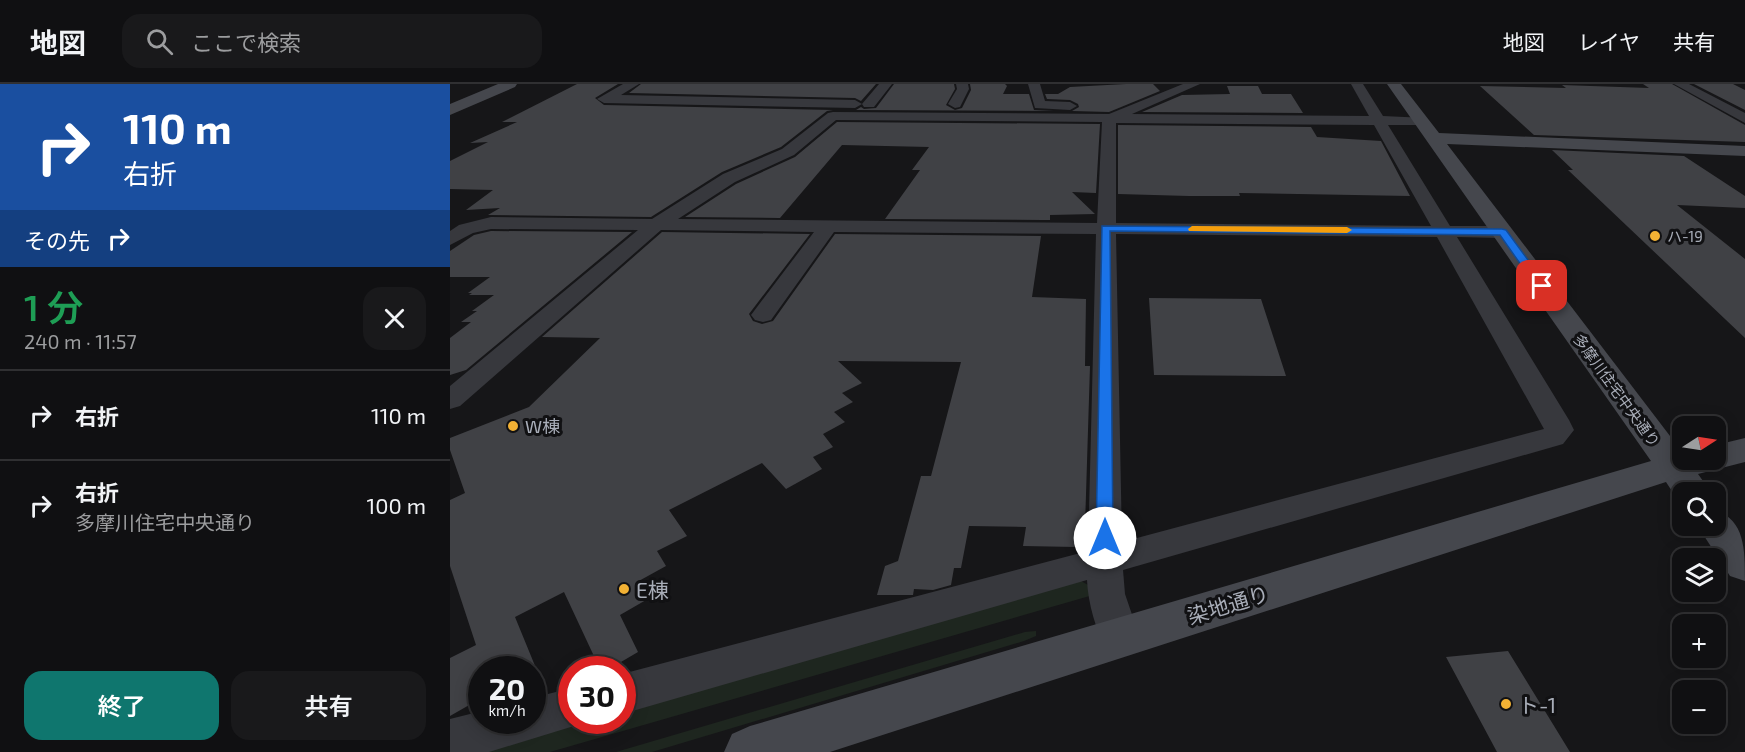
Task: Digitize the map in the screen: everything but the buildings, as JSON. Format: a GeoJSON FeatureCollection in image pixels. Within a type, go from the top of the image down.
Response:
{"type":"FeatureCollection","features":[{"type":"Feature","properties":{"kind":"street"},"geometry":{"type":"LineString","coordinates":[[450,110],[510,84]]}},
{"type":"Feature","properties":{"kind":"street"},"geometry":{"type":"LineString","coordinates":[[633,84],[604,99],[1136,106]]}},
{"type":"Feature","properties":{"kind":"street"},"geometry":{"type":"LineString","coordinates":[[869,104],[886,84]]}},
{"type":"Feature","properties":{"kind":"street"},"geometry":{"type":"LineString","coordinates":[[955,104],[963,89],[962,84]]}},
{"type":"Feature","properties":{"kind":"street"},"geometry":{"type":"LineString","coordinates":[[1034,84],[1040,105]]}},
{"type":"Feature","properties":{"kind":"street"},"geometry":{"type":"LineString","coordinates":[[1109,119],[1194,84]]}},
{"type":"Feature","properties":{"kind":"street"},"geometry":{"type":"LineString","coordinates":[[636,690],[1553,437],[1559,430],[1555,420],[1357,84]]}},
{"type":"Feature","properties":{"kind":"street","name":"多摩川住宅中央通り"},"geometry":{"type":"LineString","coordinates":[[1394,84],[1502,232],[1691,473]]}},
{"type":"Feature","properties":{"kind":"street"},"geometry":{"type":"LineString","coordinates":[[1680,84],[1745,119]]}},
{"type":"Feature","properties":{"kind":"street"},"geometry":{"type":"LineString","coordinates":[[708,102],[726,90]]}},
{"type":"Feature","properties":{"kind":"street"},"geometry":{"type":"LineString","coordinates":[[791,103],[804,90]]}},
{"type":"Feature","properties":{"kind":"street"},"geometry":{"type":"LineString","coordinates":[[450,400],[657,224],[729,178],[788,152],[833,116],[1378,121],[1427,130],[1745,151]]}},
{"type":"Feature","properties":{"kind":"street"},"geometry":{"type":"LineString","coordinates":[[1109,119],[1106,228],[1105,561],[1106,594],[1120,638]]}},
{"type":"Feature","properties":{"kind":"street"},"geometry":{"type":"LineString","coordinates":[[450,238],[466,229],[491,223],[1502,232]]}},
{"type":"Feature","properties":{"kind":"street"},"geometry":{"type":"LineString","coordinates":[[763,315],[828,226]]}},
{"type":"Feature","properties":{"kind":"street"},"geometry":{"type":"LineString","coordinates":[[1726,455],[1745,450]]}},
{"type":"Feature","properties":{"kind":"street","name":"染地通り"},"geometry":{"type":"LineString","coordinates":[[750,752],[1120,638],[1691,473]]}},
{"type":"Feature","properties":{"kind":"street"},"geometry":{"type":"LineString","coordinates":[[1724,536],[1745,564]]}},
{"type":"Feature","properties":{"kind":"street"},"geometry":{"type":"LineString","coordinates":[[450,741],[476,734]]}},
{"type":"Feature","properties":{"kind":"shaded area"},"geometry":{"type":"Polygon","coordinates":[[[1081,581],[1088,585],[1093,595],[636,727],[636,705],[1081,581]]]}},
{"type":"Feature","properties":{"kind":"shaded area"},"geometry":{"type":"Polygon","coordinates":[[[1036,631],[1036,636],[1024,641],[652,752],[616,752],[1025,632],[1036,631]]]}},
{"type":"Feature","properties":{"kind":"shaded area"},"geometry":{"type":"Polygon","coordinates":[[[558,727],[558,734],[612,734],[550,752],[470,752],[534,734],[546,734],[546,731],[558,727]]]}},
{"type":"Feature","properties":{"kind":"slow traffic"},"geometry":{"type":"LineString","coordinates":[[1192,229],[1347,230]]}},
{"type":"Feature","properties":{"kind":"place","name":"ハ-19"},"geometry":{"type":"Point","coordinates":[1655,236]}},
{"type":"Feature","properties":{"kind":"place","name":"W棟"},"geometry":{"type":"Point","coordinates":[513,426]}},
{"type":"Feature","properties":{"kind":"place","name":"E棟"},"geometry":{"type":"Point","coordinates":[624,589]}},
{"type":"Feature","properties":{"kind":"place","name":"ト-1"},"geometry":{"type":"Point","coordinates":[1506,704]}},
{"type":"Feature","properties":{"kind":"route"},"geometry":{"type":"LineString","coordinates":[[1105,538],[1106,228],[1502,232],[1542,286]]}}]}
